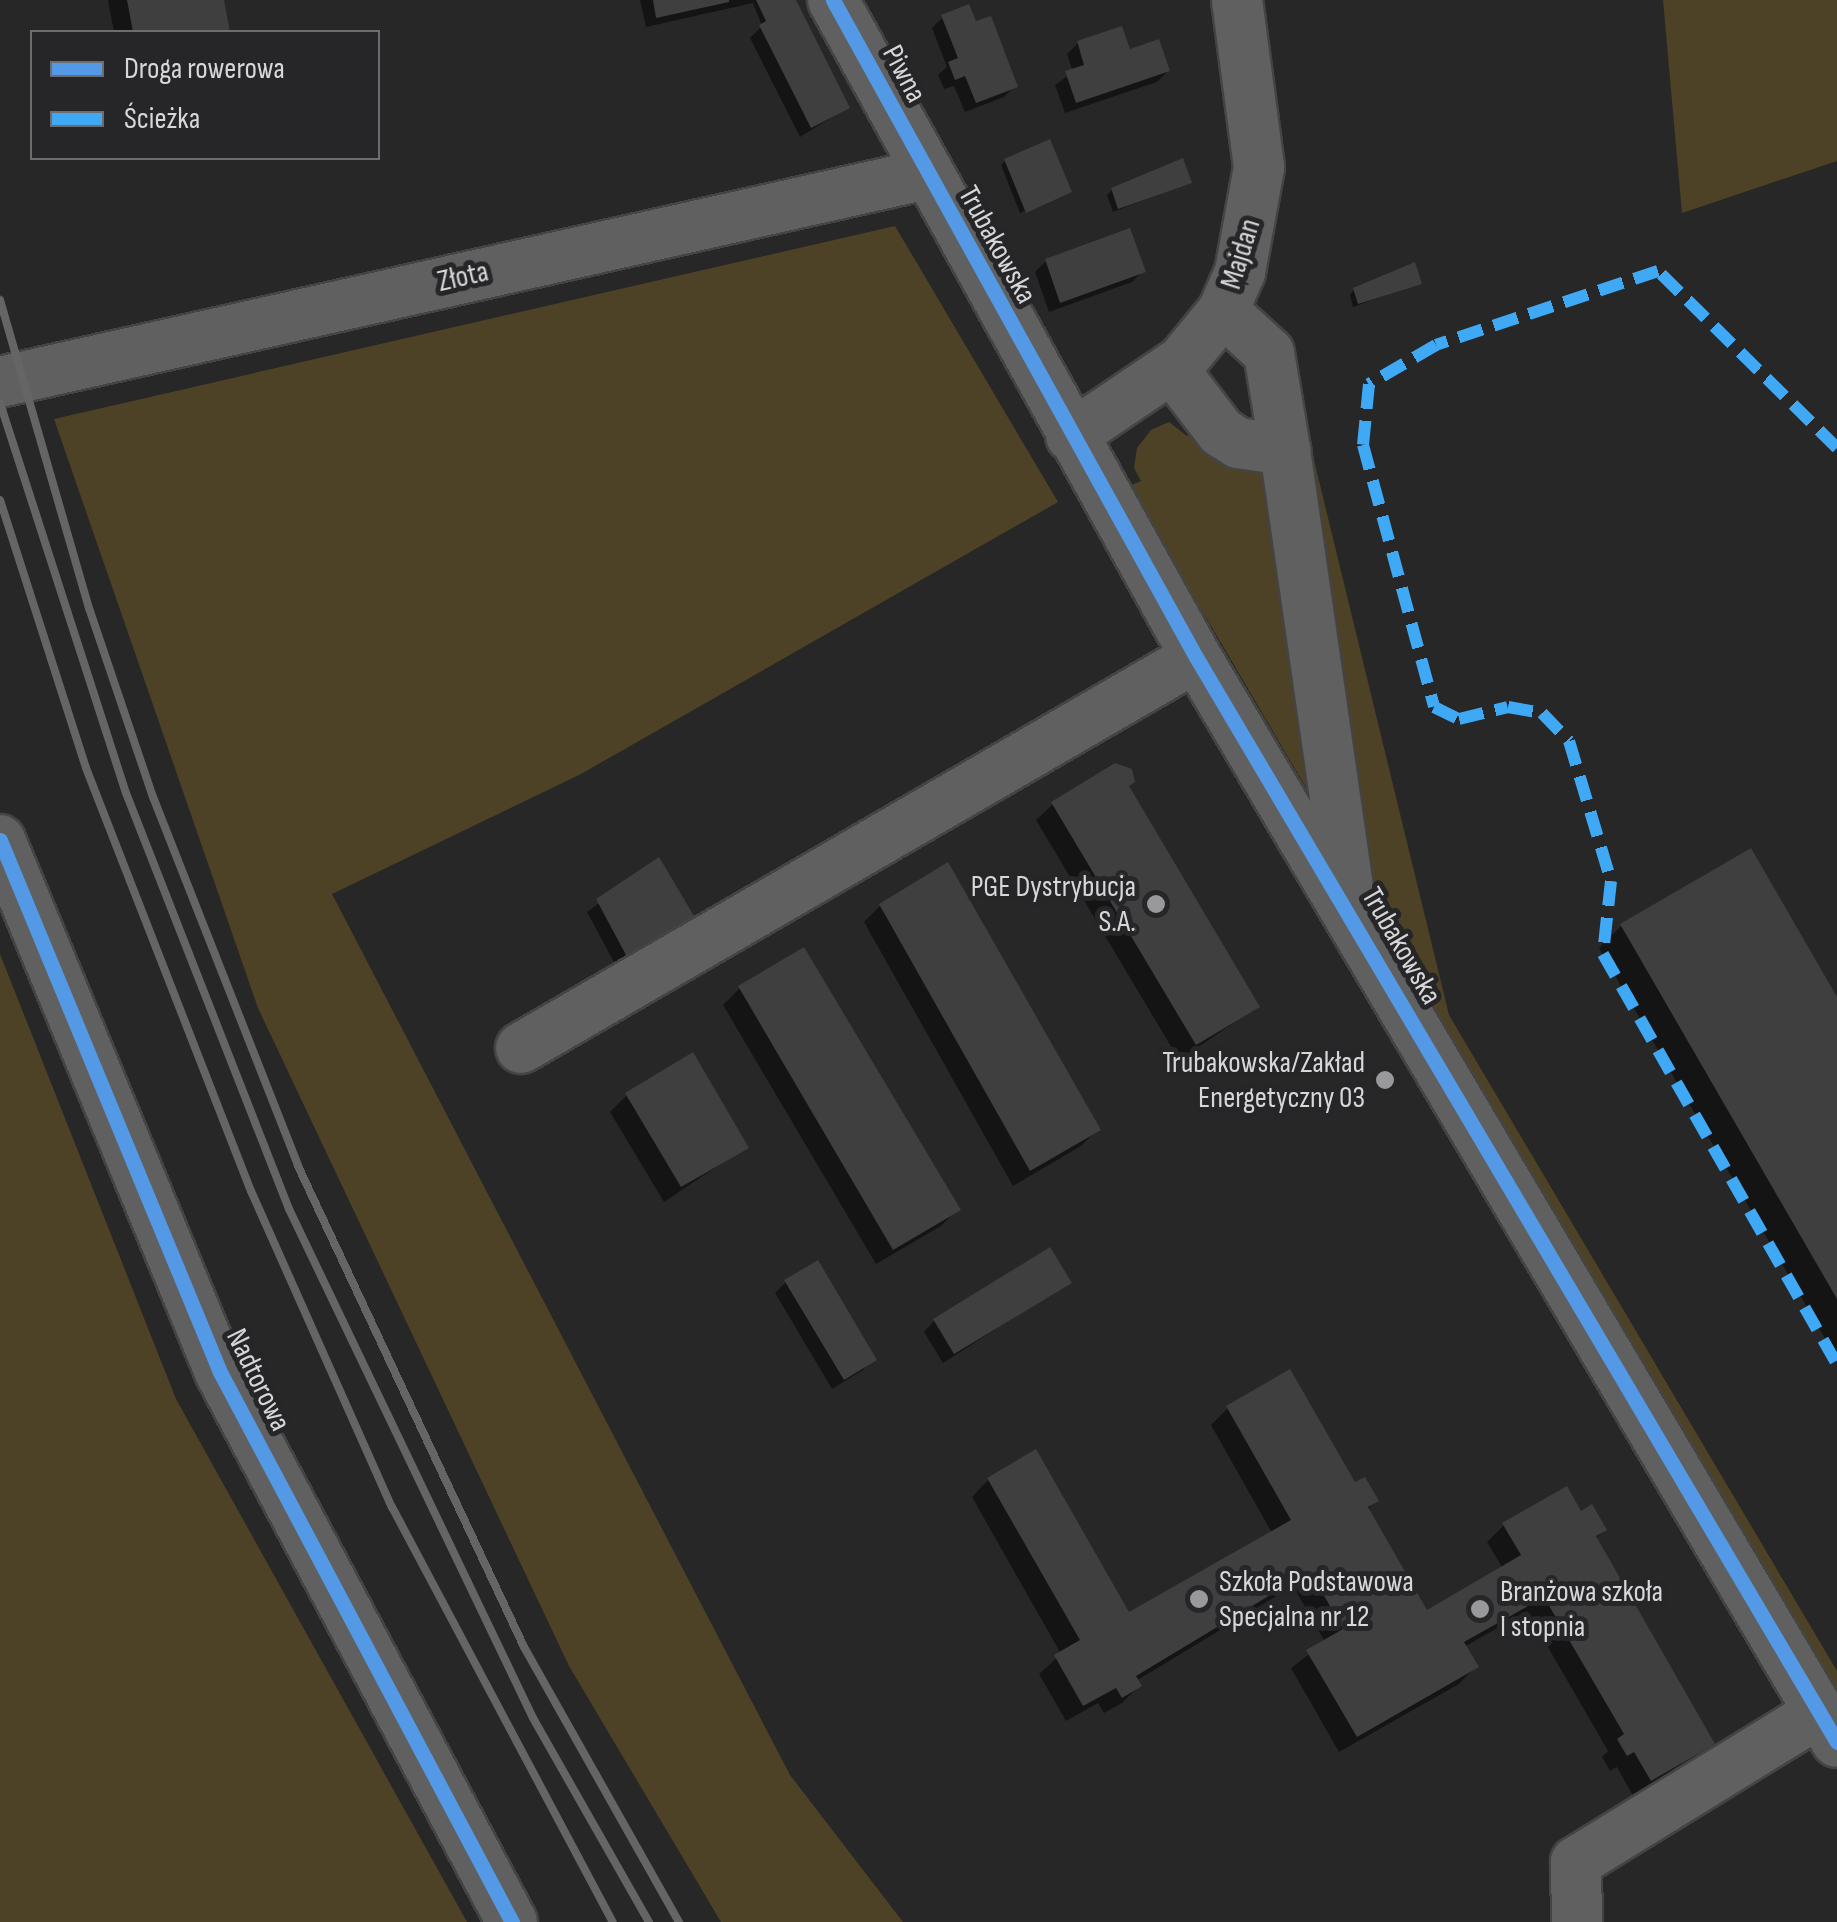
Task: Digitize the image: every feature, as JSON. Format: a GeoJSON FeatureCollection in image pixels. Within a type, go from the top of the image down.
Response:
{"type":"FeatureCollection","features":[{"type":"Feature","properties":{"kind":"street","name":"Piwna"},"geometry":{"type":"LineString","coordinates":[[833,0],[926,174]]}},
{"type":"Feature","properties":{"kind":"street","name":"Majdan"},"geometry":{"type":"LineString","coordinates":[[1072,436],[1172,368],[1223,310],[1257,199],[1238,0]]}},
{"type":"Feature","properties":{"kind":"street","name":"Złota"},"geometry":{"type":"LineString","coordinates":[[0,382],[926,174]]}},
{"type":"Feature","properties":{"kind":"street","name":"Trubakowska"},"geometry":{"type":"LineString","coordinates":[[926,174],[1196,657],[1828,1727]]}},
{"type":"Feature","properties":{"kind":"street"},"geometry":{"type":"LineString","coordinates":[[1223,310],[1269,353],[1356,922]]}},
{"type":"Feature","properties":{"kind":"street"},"geometry":{"type":"LineString","coordinates":[[1172,368],[1221,432],[1238,443],[1285,450]]}},
{"type":"Feature","properties":{"kind":"street"},"geometry":{"type":"LineString","coordinates":[[520,1048],[1196,657]]}},
{"type":"Feature","properties":{"kind":"street","name":"Nadtorowa"},"geometry":{"type":"LineString","coordinates":[[0,840],[220,1372],[512,1922]]}},
{"type":"Feature","properties":{"kind":"street"},"geometry":{"type":"LineString","coordinates":[[1577,1922],[1576,1862],[1828,1727]]}},
{"type":"Feature","properties":{"kind":"shaded area"},"geometry":{"type":"Polygon","coordinates":[[[1663,0],[1837,0],[1837,161],[1682,213],[1663,0]]]}},
{"type":"Feature","properties":{"kind":"shaded area"},"geometry":{"type":"Polygon","coordinates":[[[895,226],[1058,502],[581,774],[332,894],[790,1775],[903,1922],[721,1922],[569,1666],[258,1008],[54,419],[895,226]]]}},
{"type":"Feature","properties":{"kind":"shaded area"},"geometry":{"type":"Polygon","coordinates":[[[1285,341],[1449,1015],[1837,1671],[1837,1700],[1381,922],[1285,341]]]}},
{"type":"Feature","properties":{"kind":"shaded area"},"geometry":{"type":"Polygon","coordinates":[[[1169,422],[1187,436],[1194,430],[1265,474],[1319,810],[1129,486],[1141,481],[1134,468],[1137,448],[1151,430],[1169,422]]]}},
{"type":"Feature","properties":{"kind":"shaded area"},"geometry":{"type":"Polygon","coordinates":[[[0,954],[176,1399],[467,1922],[0,1922],[0,954]]]}},
{"type":"Feature","properties":{"kind":"building"},"geometry":{"type":"Polygon","coordinates":[[[127,0],[224,0],[230,30],[133,30],[127,0]]]}},
{"type":"Feature","properties":{"kind":"building"},"geometry":{"type":"Polygon","coordinates":[[[653,0],[729,0],[729,2],[656,18],[653,0]]]}},
{"type":"Feature","properties":{"kind":"building"},"geometry":{"type":"Polygon","coordinates":[[[756,0],[796,0],[850,108],[811,128],[759,25],[766,21],[756,0]]]}},
{"type":"Feature","properties":{"kind":"building"},"geometry":{"type":"Polygon","coordinates":[[[969,4],[976,21],[991,16],[1018,87],[976,103],[965,76],[955,80],[948,62],[958,58],[941,15],[969,4]]]}},
{"type":"Feature","properties":{"kind":"building"},"geometry":{"type":"Polygon","coordinates":[[[1122,26],[1130,49],[1159,39],[1170,71],[1076,103],[1065,71],[1084,65],[1077,41],[1122,26]]]}},
{"type":"Feature","properties":{"kind":"building"},"geometry":{"type":"Polygon","coordinates":[[[1050,139],[1072,192],[1026,213],[1004,159],[1050,139]]]}},
{"type":"Feature","properties":{"kind":"building"},"geometry":{"type":"Polygon","coordinates":[[[1183,158],[1192,183],[1118,209],[1111,188],[1183,158]]]}},
{"type":"Feature","properties":{"kind":"building"},"geometry":{"type":"Polygon","coordinates":[[[1130,228],[1146,272],[1060,303],[1045,259],[1130,228]]]}},
{"type":"Feature","properties":{"kind":"building"},"geometry":{"type":"Polygon","coordinates":[[[1415,262],[1422,284],[1358,304],[1353,288],[1415,262]]]}},
{"type":"Feature","properties":{"kind":"building","name":"PGE Dystrybucja S.A."},"geometry":{"type":"Polygon","coordinates":[[[1115,763],[1132,769],[1135,782],[1129,786],[1260,1007],[1196,1045],[1051,802],[1115,763]]]}},
{"type":"Feature","properties":{"kind":"building"},"geometry":{"type":"Polygon","coordinates":[[[1751,848],[1837,997],[1837,1299],[1620,924],[1751,848]]]}},
{"type":"Feature","properties":{"kind":"building"},"geometry":{"type":"Polygon","coordinates":[[[659,857],[700,926],[634,970],[596,899],[659,857]]]}},
{"type":"Feature","properties":{"kind":"building"},"geometry":{"type":"Polygon","coordinates":[[[948,862],[1101,1130],[1030,1171],[879,904],[948,862]]]}},
{"type":"Feature","properties":{"kind":"building"},"geometry":{"type":"Polygon","coordinates":[[[804,947],[961,1210],[893,1250],[738,986],[804,947]]]}},
{"type":"Feature","properties":{"kind":"building"},"geometry":{"type":"Polygon","coordinates":[[[693,1052],[749,1148],[681,1187],[625,1093],[693,1052]]]}},
{"type":"Feature","properties":{"kind":"building"},"geometry":{"type":"Polygon","coordinates":[[[1050,1247],[1072,1283],[954,1354],[933,1319],[1050,1247]]]}},
{"type":"Feature","properties":{"kind":"building"},"geometry":{"type":"Polygon","coordinates":[[[818,1260],[877,1360],[844,1380],[784,1280],[818,1260]]]}},
{"type":"Feature","properties":{"kind":"building"},"geometry":{"type":"Polygon","coordinates":[[[1290,1369],[1355,1482],[1365,1477],[1379,1501],[1368,1507],[1427,1610],[1521,1555],[1502,1523],[1567,1486],[1581,1511],[1592,1504],[1607,1530],[1596,1536],[1715,1744],[1651,1781],[1634,1752],[1627,1756],[1617,1739],[1624,1734],[1544,1597],[1464,1642],[1479,1667],[1357,1737],[1306,1650],[1343,1629],[1310,1571],[1136,1676],[1142,1686],[1122,1698],[1116,1688],[1083,1706],[1054,1655],[1080,1640],[987,1478],[1036,1449],[1129,1612],[1291,1520],[1226,1406],[1290,1369]]]}},
{"type":"Feature","properties":{"kind":"railway"},"geometry":{"type":"LineString","coordinates":[[0,300],[89,608],[153,797],[298,1166],[524,1647],[679,1922]]}},
{"type":"Feature","properties":{"kind":"railway"},"geometry":{"type":"LineString","coordinates":[[0,403],[126,793],[289,1209],[533,1718],[649,1922]]}},
{"type":"Feature","properties":{"kind":"railway"},"geometry":{"type":"LineString","coordinates":[[0,500],[86,768],[251,1191],[392,1507],[613,1922]]}},
{"type":"Feature","properties":{"kind":"marked path"},"geometry":{"type":"LineString","coordinates":[[1837,448],[1658,271],[1436,345],[1369,384],[1363,445],[1434,707],[1459,719],[1508,707],[1542,713],[1569,741],[1611,881],[1603,954],[1837,1365]]}},
{"type":"Feature","properties":{"kind":"cycle path"},"geometry":{"type":"LineString","coordinates":[[833,0],[1196,657],[1837,1742]]}},
{"type":"Feature","properties":{"kind":"cycle path"},"geometry":{"type":"LineString","coordinates":[[0,840],[220,1372],[512,1922]]}},
{"type":"Feature","properties":{"kind":"place","name":"PGE Dystrybucja S.A."},"geometry":{"type":"Point","coordinates":[1156,904]}},
{"type":"Feature","properties":{"kind":"place","name":"Trubakowska/Zakład Energetyczny 03"},"geometry":{"type":"Point","coordinates":[1385,1080]}},
{"type":"Feature","properties":{"kind":"place","name":"Szkoła Podstawowa Specjalna nr 12"},"geometry":{"type":"Point","coordinates":[1199,1599]}},
{"type":"Feature","properties":{"kind":"place","name":"Branżowa szkoła I stopnia"},"geometry":{"type":"Point","coordinates":[1480,1609]}}]}
